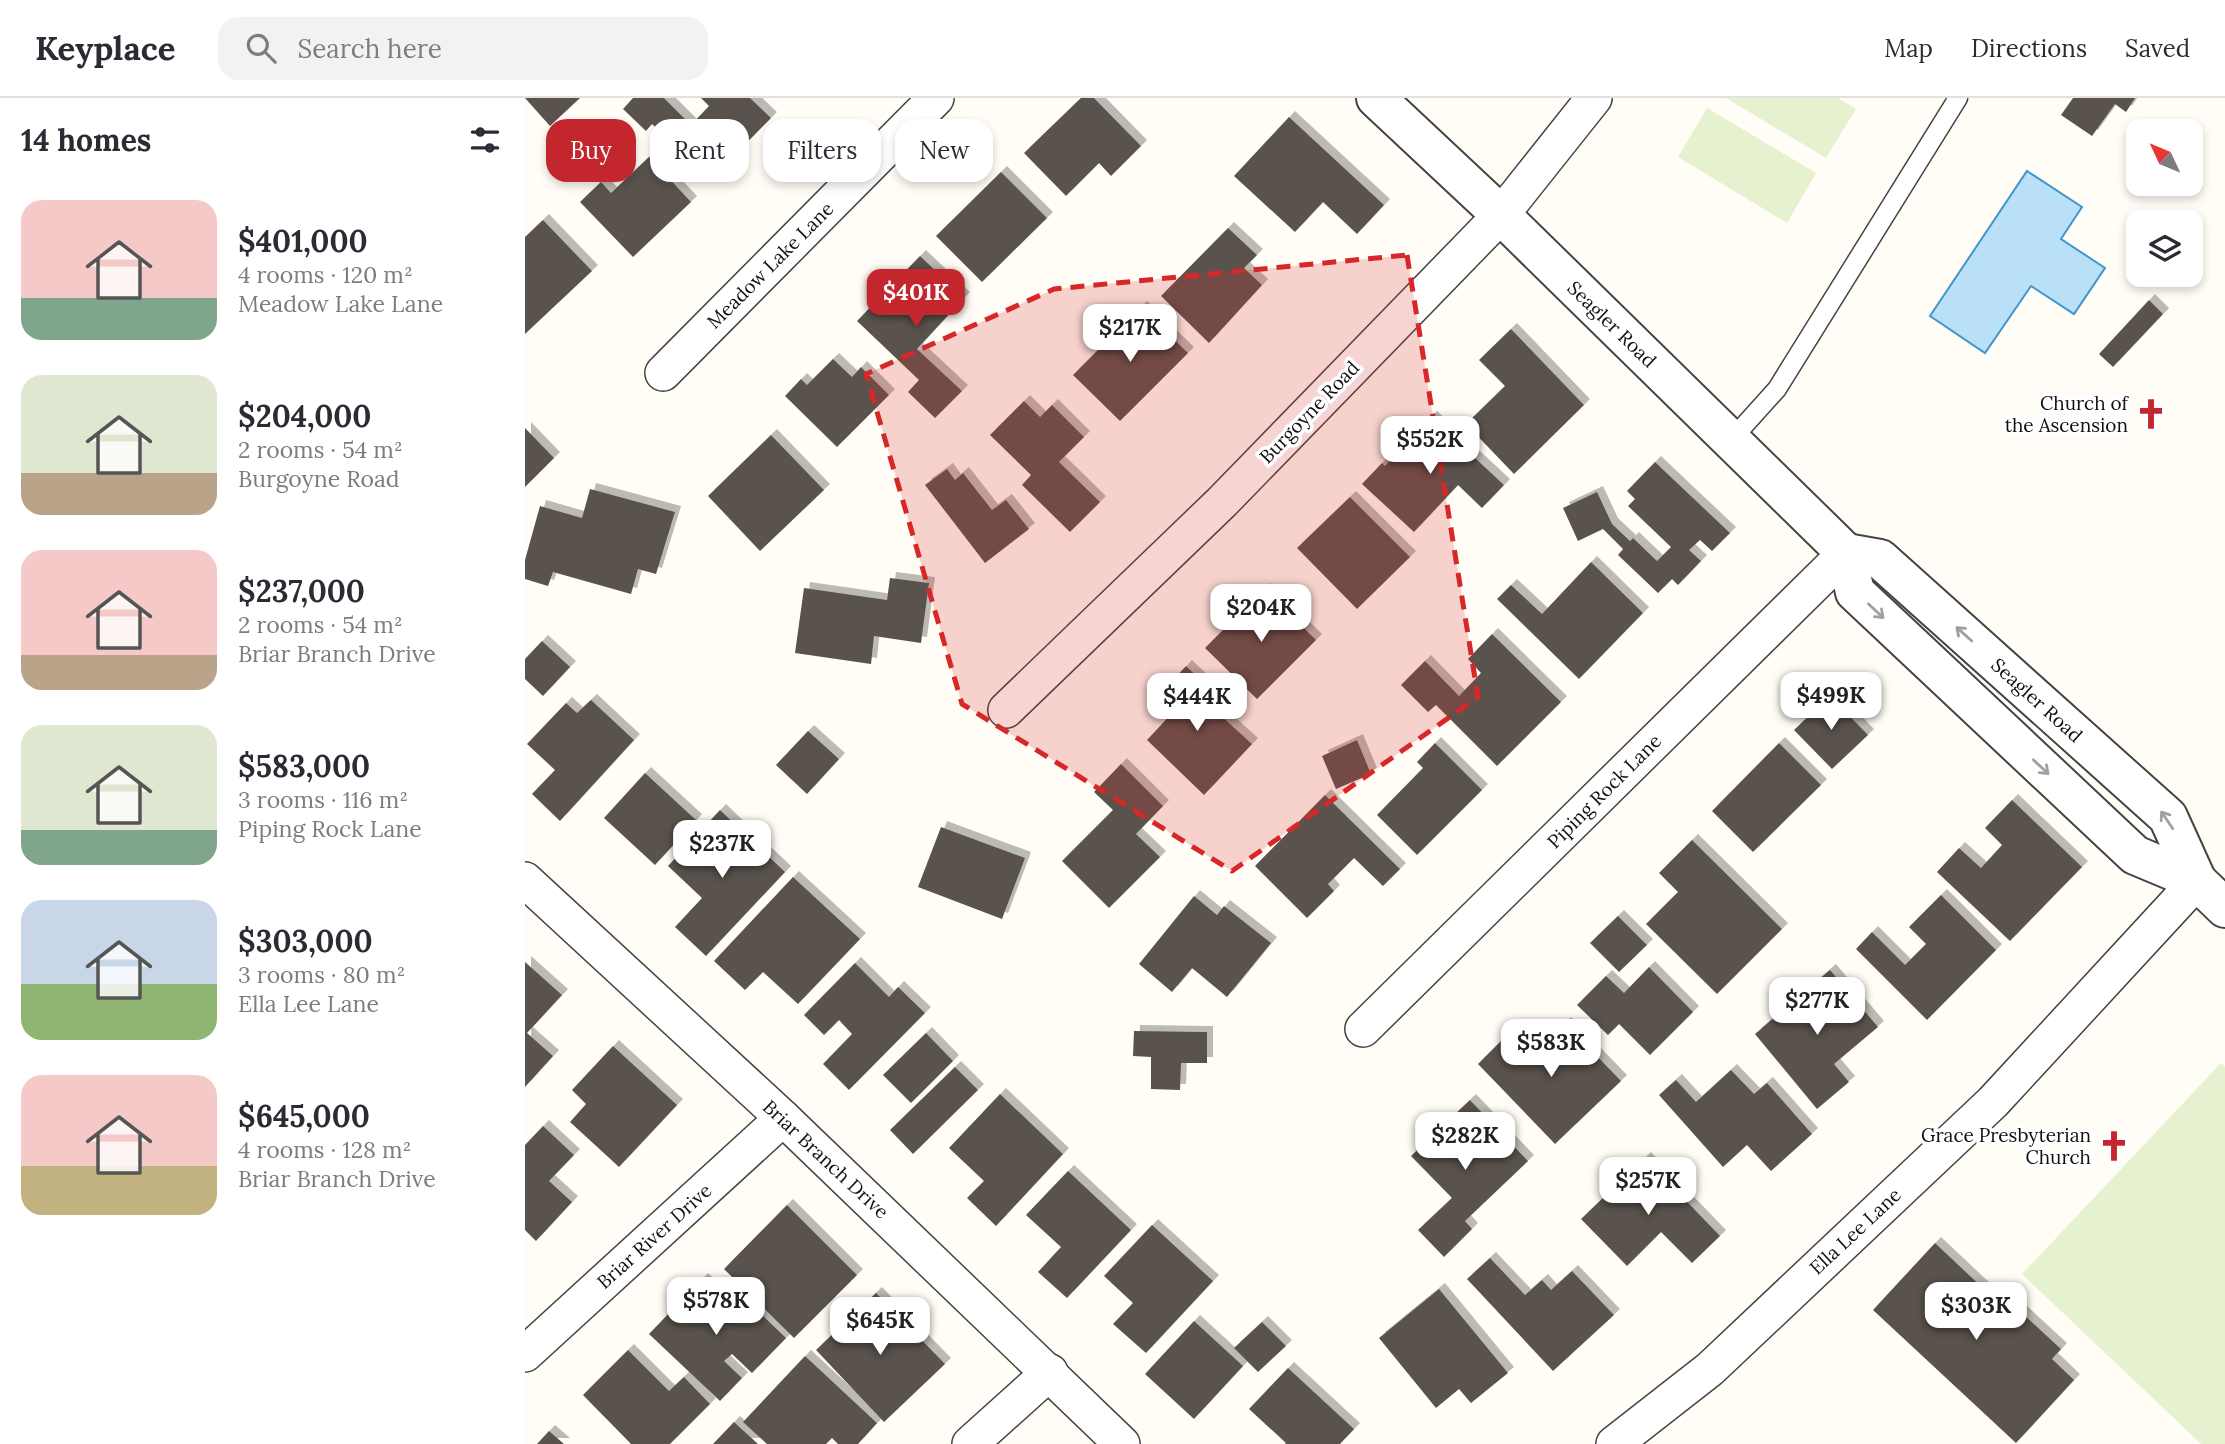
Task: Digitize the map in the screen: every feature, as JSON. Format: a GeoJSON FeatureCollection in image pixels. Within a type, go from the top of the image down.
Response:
{"type":"FeatureCollection","features":[{"type":"Feature","properties":{"kind":"street","name":"Meadow Lake Lane"},"geometry":{"type":"LineString","coordinates":[[663,373],[936,98]]}},
{"type":"Feature","properties":{"kind":"street","name":"Seagler Road"},"geometry":{"type":"LineString","coordinates":[[1376,98],[1501,215],[1846,553],[1855,592],[2135,855],[2197,881],[2225,908]]}},
{"type":"Feature","properties":{"kind":"street","name":"Burgoyne Road"},"geometry":{"type":"LineString","coordinates":[[1006,710],[1222,502],[1501,215],[1594,98]]}},
{"type":"Feature","properties":{"kind":"street","name":"Seagler Road"},"geometry":{"type":"LineString","coordinates":[[1846,553],[1880,559],[2168,817],[2197,881]]}},
{"type":"Feature","properties":{"kind":"street","name":"Piping Rock Lane"},"geometry":{"type":"LineString","coordinates":[[1363,1029],[1846,553]]}},
{"type":"Feature","properties":{"kind":"street","name":"Briar Branch Drive"},"geometry":{"type":"LineString","coordinates":[[525,880],[783,1118],[1122,1444]]}},
{"type":"Feature","properties":{"kind":"street","name":"Ella Lee Lane"},"geometry":{"type":"LineString","coordinates":[[1614,1444],[1710,1368],[1993,1102],[2197,881]]}},
{"type":"Feature","properties":{"kind":"street","name":"Briar River Drive"},"geometry":{"type":"LineString","coordinates":[[525,1354],[783,1118]]}},
{"type":"Feature","properties":{"kind":"street"},"geometry":{"type":"LineString","coordinates":[[971,1444],[1050,1372]]}},
{"type":"Feature","properties":{"kind":"lane"},"geometry":{"type":"LineString","coordinates":[[1731,440],[1777,389],[1958,98]]}},
{"type":"Feature","properties":{"kind":"highlighted area"},"geometry":{"type":"Polygon","coordinates":[[[1407,255],[1478,697],[1232,871],[962,704],[866,374],[1054,289],[1407,255]]]}},
{"type":"Feature","properties":{"kind":"green space"},"geometry":{"type":"Polygon","coordinates":[[[1726,98],[1838,98],[1856,109],[1826,158],[1726,98]]]}},
{"type":"Feature","properties":{"kind":"green space"},"geometry":{"type":"Polygon","coordinates":[[[1707,108],[1816,173],[1787,223],[1678,157],[1707,108]]]}},
{"type":"Feature","properties":{"kind":"green space"},"geometry":{"type":"Polygon","coordinates":[[[2221,1063],[2225,1067],[2225,1444],[2201,1444],[2022,1274],[2221,1063]]]}},
{"type":"Feature","properties":{"kind":"water"},"geometry":{"type":"Polygon","coordinates":[[[2027,171],[2082,207],[2061,239],[2105,268],[2074,314],[2031,286],[1985,353],[1930,316],[2027,171]]]}},
{"type":"Feature","properties":{"kind":"building"},"geometry":{"type":"Polygon","coordinates":[[[525,98],[580,98],[558,119],[546,119],[546,122],[525,98]]]}},
{"type":"Feature","properties":{"kind":"building"},"geometry":{"type":"Polygon","coordinates":[[[633,98],[664,98],[685,119],[650,119],[650,126],[646,131],[623,109],[633,98]]]}},
{"type":"Feature","properties":{"kind":"building"},"geometry":{"type":"Polygon","coordinates":[[[701,98],[750,98],[771,118],[763,119],[763,126],[749,140],[749,119],[697,119],[709,106],[701,98]]]}},
{"type":"Feature","properties":{"kind":"building"},"geometry":{"type":"Polygon","coordinates":[[[1081,98],[1094,98],[1141,146],[1111,176],[1099,163],[1066,196],[1024,153],[1081,98]]]}},
{"type":"Feature","properties":{"kind":"building"},"geometry":{"type":"Polygon","coordinates":[[[2073,98],[2135,98],[2126,112],[2115,104],[2092,136],[2061,115],[2073,98]]]}},
{"type":"Feature","properties":{"kind":"building"},"geometry":{"type":"Polygon","coordinates":[[[1289,117],[1384,205],[1357,234],[1323,202],[1295,232],[1234,176],[1289,117]]]}},
{"type":"Feature","properties":{"kind":"building"},"geometry":{"type":"Polygon","coordinates":[[[649,157],[650,182],[672,182],[691,202],[633,257],[580,202],[601,182],[611,193],[623,182],[636,182],[636,169],[649,157]]]}},
{"type":"Feature","properties":{"kind":"building"},"geometry":{"type":"Polygon","coordinates":[[[1001,172],[1047,218],[982,282],[936,236],[1001,172]]]}},
{"type":"Feature","properties":{"kind":"building"},"geometry":{"type":"Polygon","coordinates":[[[543,220],[592,271],[525,334],[525,237],[543,220]]]}},
{"type":"Feature","properties":{"kind":"building"},"geometry":{"type":"Polygon","coordinates":[[[1228,228],[1257,255],[1244,268],[1262,285],[1209,343],[1161,296],[1228,228]]]}},
{"type":"Feature","properties":{"kind":"building"},"geometry":{"type":"Polygon","coordinates":[[[920,256],[964,298],[917,349],[962,391],[935,418],[908,392],[919,380],[857,321],[920,256]]]}},
{"type":"Feature","properties":{"kind":"building"},"geometry":{"type":"Polygon","coordinates":[[[2149,300],[2163,314],[2113,367],[2099,354],[2149,300]]]}},
{"type":"Feature","properties":{"kind":"building"},"geometry":{"type":"Polygon","coordinates":[[[1141,307],[1188,353],[1120,421],[1073,375],[1141,307]]]}},
{"type":"Feature","properties":{"kind":"building"},"geometry":{"type":"Polygon","coordinates":[[[1511,329],[1584,405],[1514,474],[1466,424],[1505,386],[1479,360],[1511,329]]]}},
{"type":"Feature","properties":{"kind":"building"},"geometry":{"type":"Polygon","coordinates":[[[833,359],[852,377],[861,367],[889,395],[837,447],[785,396],[801,379],[807,385],[833,359]]]}},
{"type":"Feature","properties":{"kind":"building"},"geometry":{"type":"Polygon","coordinates":[[[1024,401],[1040,417],[1052,405],[1084,437],[1059,462],[1100,502],[1070,532],[1022,485],[1031,475],[990,435],[1024,401]]]}},
{"type":"Feature","properties":{"kind":"building"},"geometry":{"type":"Polygon","coordinates":[[[1431,417],[1504,485],[1482,508],[1458,485],[1414,532],[1362,484],[1382,463],[1385,466],[1431,417]]]}},
{"type":"Feature","properties":{"kind":"building"},"geometry":{"type":"Polygon","coordinates":[[[525,428],[554,458],[525,487],[525,428]]]}},
{"type":"Feature","properties":{"kind":"building"},"geometry":{"type":"Polygon","coordinates":[[[771,435],[824,490],[760,551],[708,496],[771,435]]]}},
{"type":"Feature","properties":{"kind":"building"},"geometry":{"type":"Polygon","coordinates":[[[1655,462],[1730,533],[1712,551],[1700,540],[1689,550],[1701,561],[1678,585],[1672,579],[1658,593],[1618,555],[1623,549],[1603,529],[1578,541],[1563,508],[1597,492],[1612,524],[1630,541],[1633,538],[1657,561],[1671,547],[1628,506],[1635,499],[1627,491],[1655,462]]]}},
{"type":"Feature","properties":{"kind":"building"},"geometry":{"type":"Polygon","coordinates":[[[947,469],[955,480],[963,473],[992,510],[1006,500],[1029,529],[985,563],[925,485],[947,469]]]}},
{"type":"Feature","properties":{"kind":"building"},"geometry":{"type":"Polygon","coordinates":[[[590,489],[675,512],[656,574],[638,569],[631,594],[553,572],[548,586],[525,579],[525,560],[540,506],[582,518],[590,489]]]}},
{"type":"Feature","properties":{"kind":"building"},"geometry":{"type":"Polygon","coordinates":[[[1350,497],[1410,557],[1357,609],[1297,548],[1350,497]]]}},
{"type":"Feature","properties":{"kind":"building"},"geometry":{"type":"Polygon","coordinates":[[[1591,562],[1643,613],[1579,679],[1497,599],[1511,585],[1542,614],[1591,562]]]}},
{"type":"Feature","properties":{"kind":"building"},"geometry":{"type":"Polygon","coordinates":[[[890,578],[929,583],[921,643],[874,636],[871,664],[795,653],[804,588],[887,600],[890,578]]]}},
{"type":"Feature","properties":{"kind":"building"},"geometry":{"type":"Polygon","coordinates":[[[1264,589],[1316,640],[1257,699],[1205,648],[1264,589]]]}},
{"type":"Feature","properties":{"kind":"building"},"geometry":{"type":"Polygon","coordinates":[[[1492,634],[1561,702],[1497,766],[1436,705],[1428,712],[1401,685],[1425,661],[1459,696],[1481,673],[1468,659],[1492,634]]]}},
{"type":"Feature","properties":{"kind":"building"},"geometry":{"type":"Polygon","coordinates":[[[542,641],[570,667],[543,696],[525,679],[525,659],[542,641]]]}},
{"type":"Feature","properties":{"kind":"building"},"geometry":{"type":"Polygon","coordinates":[[[1186,666],[1226,704],[1218,713],[1252,744],[1204,795],[1147,740],[1175,710],[1159,695],[1186,666]]]}},
{"type":"Feature","properties":{"kind":"building"},"geometry":{"type":"Polygon","coordinates":[[[1830,696],[1868,735],[1832,769],[1794,730],[1830,696]]]}},
{"type":"Feature","properties":{"kind":"building"},"geometry":{"type":"Polygon","coordinates":[[[591,700],[634,740],[560,821],[532,794],[555,770],[527,744],[566,703],[577,713],[591,700]]]}},
{"type":"Feature","properties":{"kind":"building"},"geometry":{"type":"Polygon","coordinates":[[[808,731],[839,759],[807,794],[776,765],[808,731]]]}},
{"type":"Feature","properties":{"kind":"building"},"geometry":{"type":"Polygon","coordinates":[[[1357,740],[1371,774],[1336,789],[1322,756],[1357,740]]]}},
{"type":"Feature","properties":{"kind":"building"},"geometry":{"type":"Polygon","coordinates":[[[1435,743],[1482,790],[1417,855],[1377,815],[1423,768],[1417,762],[1435,743]]]}},
{"type":"Feature","properties":{"kind":"building"},"geometry":{"type":"Polygon","coordinates":[[[1779,743],[1821,785],[1753,852],[1712,811],[1779,743]]]}},
{"type":"Feature","properties":{"kind":"building"},"geometry":{"type":"Polygon","coordinates":[[[1121,764],[1163,806],[1136,834],[1160,857],[1109,908],[1062,861],[1113,810],[1094,792],[1121,764]]]}},
{"type":"Feature","properties":{"kind":"building"},"geometry":{"type":"Polygon","coordinates":[[[645,773],[696,820],[655,865],[604,818],[645,773]]]}},
{"type":"Feature","properties":{"kind":"building"},"geometry":{"type":"Polygon","coordinates":[[[1325,795],[1400,869],[1383,886],[1354,858],[1328,884],[1334,891],[1307,918],[1255,866],[1325,795]]]}},
{"type":"Feature","properties":{"kind":"building"},"geometry":{"type":"Polygon","coordinates":[[[2012,800],[2082,867],[2010,941],[1937,872],[1959,848],[1981,868],[2002,845],[1985,828],[2012,800]]]}},
{"type":"Feature","properties":{"kind":"building"},"geometry":{"type":"Polygon","coordinates":[[[720,810],[785,872],[706,956],[675,927],[702,898],[668,866],[720,810]]]}},
{"type":"Feature","properties":{"kind":"building"},"geometry":{"type":"Polygon","coordinates":[[[941,827],[1025,858],[1002,919],[918,887],[941,827]]]}},
{"type":"Feature","properties":{"kind":"building"},"geometry":{"type":"Polygon","coordinates":[[[1692,840],[1782,929],[1717,994],[1646,924],[1678,892],[1659,873],[1692,840]]]}},
{"type":"Feature","properties":{"kind":"building"},"geometry":{"type":"Polygon","coordinates":[[[793,877],[860,939],[798,1004],[763,972],[745,990],[714,961],[793,877]]]}},
{"type":"Feature","properties":{"kind":"building"},"geometry":{"type":"Polygon","coordinates":[[[1941,895],[1996,950],[1927,1020],[1856,949],[1872,932],[1905,965],[1926,944],[1909,927],[1941,895]]]}},
{"type":"Feature","properties":{"kind":"building"},"geometry":{"type":"Polygon","coordinates":[[[1194,896],[1217,915],[1224,906],[1271,943],[1227,997],[1192,968],[1172,992],[1139,964],[1194,896]]]}},
{"type":"Feature","properties":{"kind":"building"},"geometry":{"type":"Polygon","coordinates":[[[1618,916],[1647,945],[1619,972],[1590,943],[1618,916]]]}},
{"type":"Feature","properties":{"kind":"building"},"geometry":{"type":"Polygon","coordinates":[[[525,962],[562,995],[527,1033],[553,1056],[525,1087],[525,962]]]}},
{"type":"Feature","properties":{"kind":"building"},"geometry":{"type":"Polygon","coordinates":[[[855,963],[889,997],[898,987],[925,1013],[849,1090],[823,1064],[852,1034],[839,1020],[824,1035],[804,1015],[855,963]]]}},
{"type":"Feature","properties":{"kind":"building"},"geometry":{"type":"Polygon","coordinates":[[[1649,967],[1693,1012],[1650,1055],[1619,1024],[1608,1035],[1577,1005],[1606,976],[1624,993],[1649,967]]]}},
{"type":"Feature","properties":{"kind":"building"},"geometry":{"type":"Polygon","coordinates":[[[1830,970],[1878,1027],[1834,1064],[1849,1082],[1817,1109],[1755,1034],[1830,970]]]}},
{"type":"Feature","properties":{"kind":"building"},"geometry":{"type":"Polygon","coordinates":[[[1565,1023],[1621,1081],[1555,1144],[1478,1064],[1511,1031],[1533,1054],[1565,1023]]]}},
{"type":"Feature","properties":{"kind":"building"},"geometry":{"type":"Polygon","coordinates":[[[1134,1031],[1207,1032],[1207,1063],[1181,1063],[1180,1090],[1151,1089],[1151,1057],[1133,1056],[1134,1031]]]}},
{"type":"Feature","properties":{"kind":"building"},"geometry":{"type":"Polygon","coordinates":[[[926,1033],[953,1061],[911,1103],[883,1075],[926,1033]]]}},
{"type":"Feature","properties":{"kind":"building"},"geometry":{"type":"Polygon","coordinates":[[[613,1046],[677,1105],[619,1167],[570,1122],[586,1104],[572,1090],[613,1046]]]}},
{"type":"Feature","properties":{"kind":"building"},"geometry":{"type":"Polygon","coordinates":[[[955,1067],[978,1090],[913,1154],[890,1130],[955,1067]]]}},
{"type":"Feature","properties":{"kind":"building"},"geometry":{"type":"Polygon","coordinates":[[[1731,1070],[1754,1094],[1767,1083],[1812,1134],[1771,1171],[1747,1145],[1723,1167],[1659,1095],[1676,1080],[1696,1102],[1731,1070]]]}},
{"type":"Feature","properties":{"kind":"building"},"geometry":{"type":"Polygon","coordinates":[[[1000,1094],[1063,1154],[996,1226],[967,1198],[984,1181],[949,1148],[1000,1094]]]}},
{"type":"Feature","properties":{"kind":"building"},"geometry":{"type":"Polygon","coordinates":[[[1470,1100],[1528,1161],[1465,1221],[1472,1229],[1444,1257],[1418,1230],[1452,1198],[1411,1156],[1470,1100]]]}},
{"type":"Feature","properties":{"kind":"building"},"geometry":{"type":"Polygon","coordinates":[[[543,1126],[574,1155],[549,1181],[572,1202],[536,1241],[525,1230],[525,1145],[543,1126]]]}},
{"type":"Feature","properties":{"kind":"building"},"geometry":{"type":"Polygon","coordinates":[[[1645,1158],[1720,1236],[1692,1263],[1661,1232],[1627,1266],[1581,1219],[1645,1158]]]}},
{"type":"Feature","properties":{"kind":"building"},"geometry":{"type":"Polygon","coordinates":[[[1068,1171],[1131,1230],[1067,1298],[1038,1272],[1061,1247],[1026,1215],[1068,1171]]]}},
{"type":"Feature","properties":{"kind":"building"},"geometry":{"type":"Polygon","coordinates":[[[787,1205],[857,1275],[794,1338],[724,1269],[787,1205]]]}},
{"type":"Feature","properties":{"kind":"building"},"geometry":{"type":"Polygon","coordinates":[[[1152,1225],[1213,1281],[1146,1353],[1113,1324],[1133,1303],[1104,1276],[1152,1225]]]}},
{"type":"Feature","properties":{"kind":"building"},"geometry":{"type":"Polygon","coordinates":[[[1935,1243],[2003,1307],[2009,1301],[2061,1349],[2052,1359],[2074,1380],[2016,1443],[1873,1310],[1935,1243]]]}},
{"type":"Feature","properties":{"kind":"building"},"geometry":{"type":"Polygon","coordinates":[[[1490,1258],[1525,1295],[1542,1280],[1551,1290],[1572,1271],[1614,1315],[1553,1371],[1467,1279],[1490,1258]]]}},
{"type":"Feature","properties":{"kind":"building"},"geometry":{"type":"Polygon","coordinates":[[[702,1279],[726,1302],[737,1291],[786,1338],[752,1373],[732,1354],[724,1361],[742,1378],[720,1401],[649,1334],[702,1279]]]}},
{"type":"Feature","properties":{"kind":"building"},"geometry":{"type":"Polygon","coordinates":[[[1439,1289],[1508,1373],[1471,1403],[1459,1389],[1436,1408],[1379,1338],[1439,1289]]]}},
{"type":"Feature","properties":{"kind":"building"},"geometry":{"type":"Polygon","coordinates":[[[876,1293],[945,1364],[884,1422],[816,1350],[876,1293]]]}},
{"type":"Feature","properties":{"kind":"building"},"geometry":{"type":"Polygon","coordinates":[[[1194,1321],[1243,1366],[1194,1419],[1145,1374],[1194,1321]]]}},
{"type":"Feature","properties":{"kind":"building"},"geometry":{"type":"Polygon","coordinates":[[[1262,1322],[1286,1346],[1258,1372],[1234,1348],[1262,1322]]]}},
{"type":"Feature","properties":{"kind":"building"},"geometry":{"type":"Polygon","coordinates":[[[628,1350],[669,1391],[684,1377],[710,1404],[670,1444],[631,1444],[583,1395],[628,1350]]]}},
{"type":"Feature","properties":{"kind":"building"},"geometry":{"type":"Polygon","coordinates":[[[805,1356],[877,1423],[858,1444],[838,1444],[832,1438],[826,1444],[767,1444],[743,1422],[805,1356]]]}},
{"type":"Feature","properties":{"kind":"building"},"geometry":{"type":"Polygon","coordinates":[[[1288,1368],[1354,1429],[1340,1444],[1285,1444],[1249,1409],[1288,1368]]]}},
{"type":"Feature","properties":{"kind":"building"},"geometry":{"type":"Polygon","coordinates":[[[734,1422],[758,1444],[713,1444],[734,1422]]]}},
{"type":"Feature","properties":{"kind":"building"},"geometry":{"type":"Polygon","coordinates":[[[549,1431],[564,1444],[537,1444],[549,1431]]]}},
{"type":"Feature","properties":{"kind":"place","name":"Church of the Ascension"},"geometry":{"type":"Point","coordinates":[2151,414]}},
{"type":"Feature","properties":{"kind":"place","name":"Grace Presbyterian Church"},"geometry":{"type":"Point","coordinates":[2114,1146]}}]}
